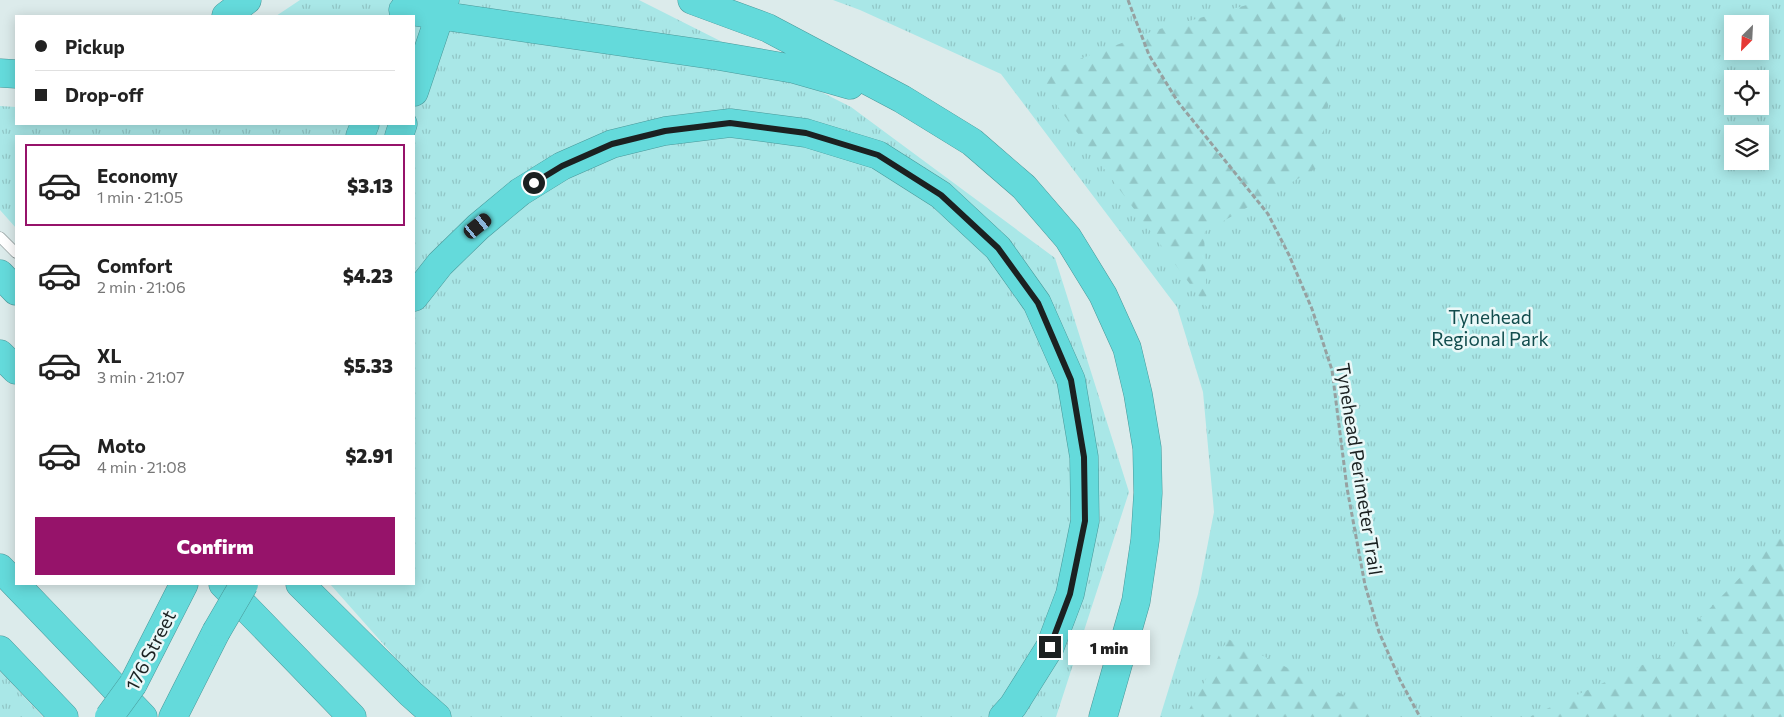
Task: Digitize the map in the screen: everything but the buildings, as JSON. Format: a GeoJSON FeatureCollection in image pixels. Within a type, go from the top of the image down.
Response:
{"type":"FeatureCollection","features":[{"type":"Feature","properties":{"kind":"highway"},"geometry":{"type":"LineString","coordinates":[[227,15],[247,0]]}},
{"type":"Feature","properties":{"kind":"highway"},"geometry":{"type":"LineString","coordinates":[[692,0],[768,28],[902,99],[972,142],[1024,187],[1068,238],[1102,295],[1126,348],[1138,394],[1147,448],[1148,493],[1145,540],[1136,600],[1103,717]]}},
{"type":"Feature","properties":{"kind":"highway"},"geometry":{"type":"LineString","coordinates":[[403,9],[442,7],[794,69],[902,99]]}},
{"type":"Feature","properties":{"kind":"highway"},"geometry":{"type":"LineString","coordinates":[[415,89],[442,7]]}},
{"type":"Feature","properties":{"kind":"highway"},"geometry":{"type":"LineString","coordinates":[[0,73],[15,74]]}},
{"type":"Feature","properties":{"kind":"highway"},"geometry":{"type":"LineString","coordinates":[[415,296],[446,258],[478,226],[520,192],[562,166],[612,144],[665,131],[730,123],[806,133],[878,155],[941,195],[998,248],[1038,303],[1071,380],[1084,457],[1085,521],[1070,594],[1050,647],[1013,706],[1003,717]]}},
{"type":"Feature","properties":{"kind":"highway"},"geometry":{"type":"LineString","coordinates":[[0,274],[15,290]]}},
{"type":"Feature","properties":{"kind":"highway"},"geometry":{"type":"LineString","coordinates":[[0,354],[15,369]]}},
{"type":"Feature","properties":{"kind":"highway"},"geometry":{"type":"LineString","coordinates":[[0,568],[15,584]]}},
{"type":"Feature","properties":{"kind":"highway"},"geometry":{"type":"LineString","coordinates":[[16,585],[144,717]]}},
{"type":"Feature","properties":{"kind":"highway","name":"176 Street"},"geometry":{"type":"LineString","coordinates":[[117,717],[183,585]]}},
{"type":"Feature","properties":{"kind":"highway"},"geometry":{"type":"LineString","coordinates":[[224,585],[352,717]]}},
{"type":"Feature","properties":{"kind":"highway"},"geometry":{"type":"LineString","coordinates":[[216,632],[236,585]]}},
{"type":"Feature","properties":{"kind":"highway"},"geometry":{"type":"LineString","coordinates":[[173,717],[216,632],[243,585]]}},
{"type":"Feature","properties":{"kind":"highway"},"geometry":{"type":"LineString","coordinates":[[301,585],[411,694],[437,717]]}},
{"type":"Feature","properties":{"kind":"highway"},"geometry":{"type":"LineString","coordinates":[[0,650],[64,717]]}},
{"type":"Feature","properties":{"kind":"highway"},"geometry":{"type":"LineString","coordinates":[[110,717],[133,684]]}},
{"type":"Feature","properties":{"kind":"lane"},"geometry":{"type":"LineString","coordinates":[[0,237],[15,253]]}},
{"type":"Feature","properties":{"kind":"path","name":"Tynehead Perimeter Trail"},"geometry":{"type":"LineString","coordinates":[[1128,0],[1149,55],[1178,102],[1268,214],[1289,255],[1312,309],[1332,370],[1347,488],[1364,585],[1379,632],[1400,680],[1420,717]]}},
{"type":"Feature","properties":{"kind":"green space"},"geometry":{"type":"Polygon","coordinates":[[[300,0],[639,0],[851,107],[1055,258],[1129,492],[1056,717],[448,717],[331,585],[415,585],[415,135],[15,135],[15,227],[0,210],[0,106],[15,107],[15,125],[415,125],[415,15],[278,15],[300,0]]]}},
{"type":"Feature","properties":{"kind":"green space","name":"Tynehead Regional Park"},"geometry":{"type":"Polygon","coordinates":[[[833,0],[1784,0],[1784,717],[1160,717],[1198,594],[1214,512],[1203,392],[1177,307],[1001,74],[860,10],[833,0]]]}},
{"type":"Feature","properties":{"kind":"green space"},"geometry":{"type":"Polygon","coordinates":[[[1265,0],[1347,0],[1317,168],[1204,232],[1207,307],[1035,76],[1156,30],[1265,0]]]}},
{"type":"Feature","properties":{"kind":"green space"},"geometry":{"type":"Polygon","coordinates":[[[1784,528],[1784,717],[1529,717],[1664,655],[1774,543],[1784,528]]]}},
{"type":"Feature","properties":{"kind":"green space"},"geometry":{"type":"Polygon","coordinates":[[[1228,639],[1389,717],[1185,717],[1228,639]]]}},
{"type":"Feature","properties":{"kind":"green space"},"geometry":{"type":"Polygon","coordinates":[[[0,671],[43,717],[0,717],[0,671]]]}},
{"type":"Feature","properties":{"kind":"route"},"geometry":{"type":"LineString","coordinates":[[534,183],[562,166],[612,144],[665,131],[730,123],[806,133],[878,155],[941,195],[998,248],[1038,303],[1071,380],[1084,457],[1085,521],[1070,594],[1050,647]]}}]}
